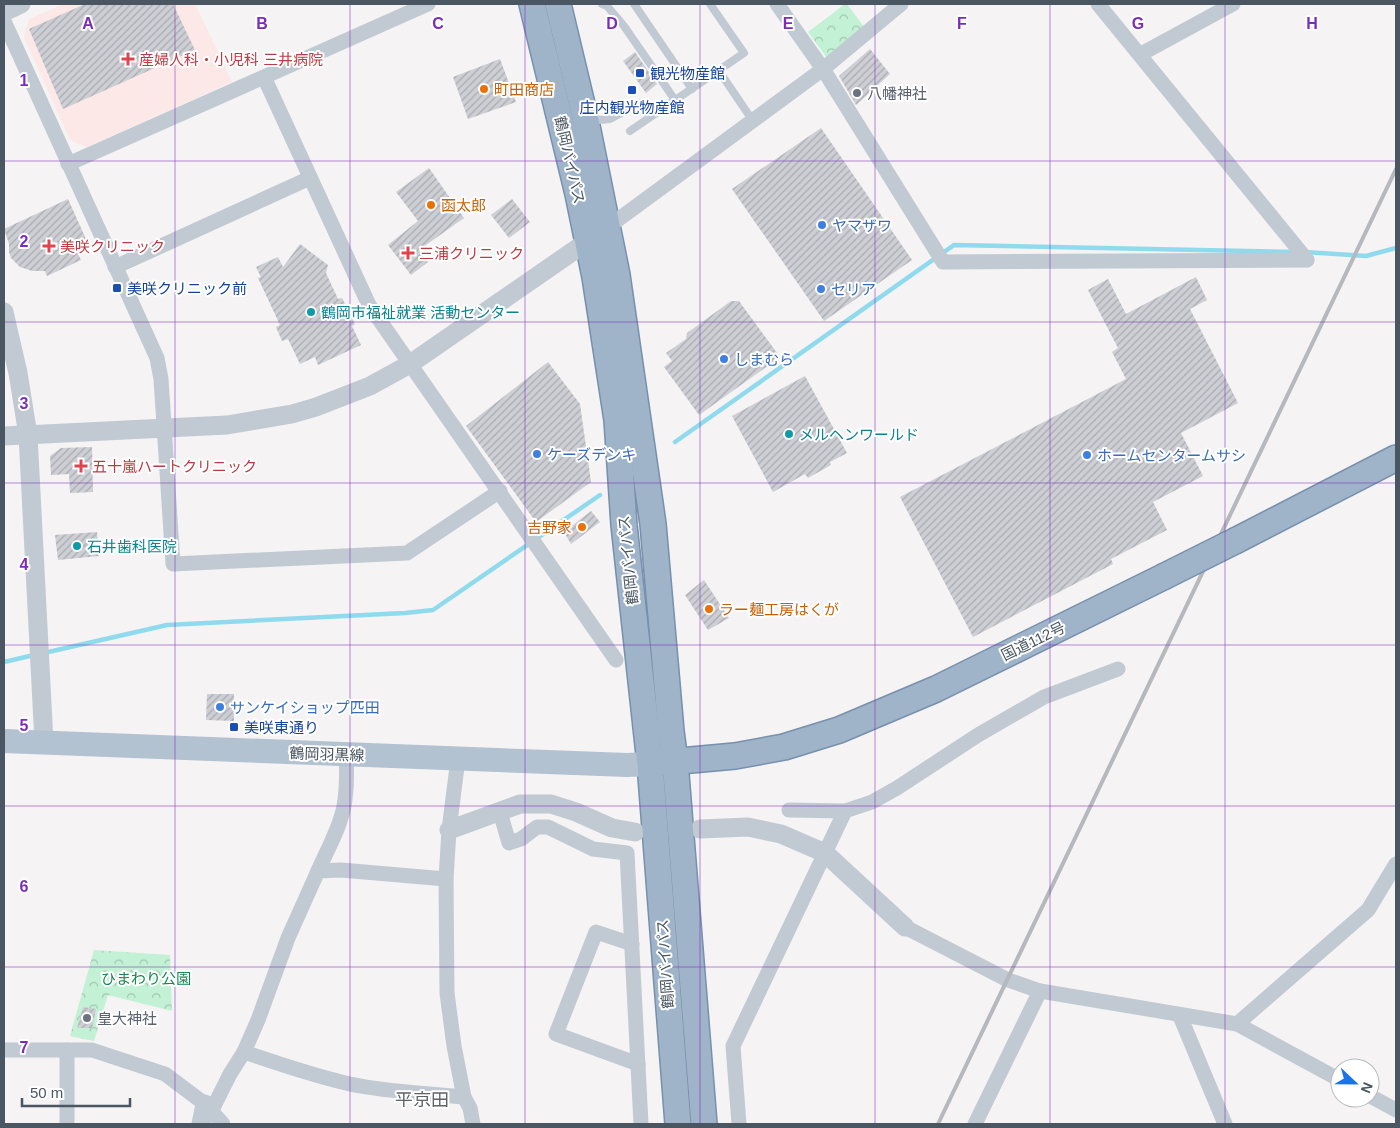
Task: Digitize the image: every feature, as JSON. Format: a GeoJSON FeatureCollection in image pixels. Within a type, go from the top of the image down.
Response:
{"type":"FeatureCollection","features":[{"type":"Feature","properties":{"kind":"highway","name":"鶴岡バイパス"},"geometry":{"type":"LineString","coordinates":[[532,4],[588,242],[616,420],[624,526],[650,764],[678,1124]]}},
{"type":"Feature","properties":{"kind":"highway","name":"鶴岡バイパス"},"geometry":{"type":"LineString","coordinates":[[558,4],[586,121],[618,274],[653,524],[675,762],[704,1124]]}},
{"type":"Feature","properties":{"kind":"highway","name":"国道112号"},"geometry":{"type":"LineString","coordinates":[[650,764],[735,756],[784,747],[839,730],[936,689],[1237,540],[1396,458]]}},
{"type":"Feature","properties":{"kind":"main road","name":"鶴岡羽黒線"},"geometry":{"type":"LineString","coordinates":[[4,741],[458,759],[627,765],[650,764]]}},
{"type":"Feature","properties":{"kind":"street"},"geometry":{"type":"LineString","coordinates":[[4,12],[21,4]]}},
{"type":"Feature","properties":{"kind":"street"},"geometry":{"type":"LineString","coordinates":[[68,164],[428,4]]}},
{"type":"Feature","properties":{"kind":"street"},"geometry":{"type":"LineString","coordinates":[[777,4],[823,69],[943,262],[1307,260],[1141,54],[1098,4]]}},
{"type":"Feature","properties":{"kind":"street"},"geometry":{"type":"LineString","coordinates":[[4,436],[227,425],[292,414],[355,393],[410,364],[588,242],[823,69],[901,4]]}},
{"type":"Feature","properties":{"kind":"street"},"geometry":{"type":"LineString","coordinates":[[1141,54],[1232,4]]}},
{"type":"Feature","properties":{"kind":"street"},"geometry":{"type":"LineString","coordinates":[[4,21],[157,358],[161,379],[173,564],[407,553],[500,491]]}},
{"type":"Feature","properties":{"kind":"street"},"geometry":{"type":"LineString","coordinates":[[264,77],[369,305],[616,660]]}},
{"type":"Feature","properties":{"kind":"street"},"geometry":{"type":"LineString","coordinates":[[115,268],[310,178]]}},
{"type":"Feature","properties":{"kind":"street"},"geometry":{"type":"LineString","coordinates":[[4,312],[18,373],[28,435],[44,742]]}},
{"type":"Feature","properties":{"kind":"street"},"geometry":{"type":"LineString","coordinates":[[789,810],[845,811],[872,802],[897,788],[978,735],[1044,697],[1118,669]]}},
{"type":"Feature","properties":{"kind":"street"},"geometry":{"type":"LineString","coordinates":[[206,1113],[244,1052],[258,1020],[288,938],[339,823],[344,806],[347,775],[346,755]]}},
{"type":"Feature","properties":{"kind":"street"},"geometry":{"type":"LineString","coordinates":[[458,759],[449,830],[446,879],[447,993],[454,1046],[464,1097],[470,1108],[473,1124]]}},
{"type":"Feature","properties":{"kind":"street"},"geometry":{"type":"LineString","coordinates":[[449,830],[520,804],[551,804],[576,812],[612,828],[636,832]]}},
{"type":"Feature","properties":{"kind":"street"},"geometry":{"type":"LineString","coordinates":[[739,1124],[733,1046],[845,811]]}},
{"type":"Feature","properties":{"kind":"street"},"geometry":{"type":"LineString","coordinates":[[500,812],[509,843],[521,839],[537,827],[548,827],[593,849],[627,853],[641,1124]]}},
{"type":"Feature","properties":{"kind":"street"},"geometry":{"type":"LineString","coordinates":[[700,829],[748,826],[781,834],[825,853],[905,927],[1008,980],[1040,990],[1180,1016],[1237,1024],[1330,1075]]}},
{"type":"Feature","properties":{"kind":"street"},"geometry":{"type":"LineString","coordinates":[[1237,1024],[1368,910],[1396,864]]}},
{"type":"Feature","properties":{"kind":"street"},"geometry":{"type":"LineString","coordinates":[[318,871],[342,870],[446,879]]}},
{"type":"Feature","properties":{"kind":"street"},"geometry":{"type":"LineString","coordinates":[[632,944],[596,932],[556,1034],[638,1064]]}},
{"type":"Feature","properties":{"kind":"street"},"geometry":{"type":"LineString","coordinates":[[975,1124],[1040,990]]}},
{"type":"Feature","properties":{"kind":"street"},"geometry":{"type":"LineString","coordinates":[[1180,1016],[1225,1124]]}},
{"type":"Feature","properties":{"kind":"street"},"geometry":{"type":"LineString","coordinates":[[4,1050],[92,1050],[166,1074],[206,1113],[223,1124]]}},
{"type":"Feature","properties":{"kind":"street"},"geometry":{"type":"LineString","coordinates":[[67,1050],[67,1124]]}},
{"type":"Feature","properties":{"kind":"street"},"geometry":{"type":"LineString","coordinates":[[244,1052],[350,1084],[379,1089],[464,1097]]}},
{"type":"Feature","properties":{"kind":"street"},"geometry":{"type":"LineString","coordinates":[[1380,1101],[1396,1110]]}},
{"type":"Feature","properties":{"kind":"lane"},"geometry":{"type":"LineString","coordinates":[[602,4],[624,26],[675,100]]}},
{"type":"Feature","properties":{"kind":"lane"},"geometry":{"type":"LineString","coordinates":[[634,4],[692,89]]}},
{"type":"Feature","properties":{"kind":"lane"},"geometry":{"type":"LineString","coordinates":[[630,131],[744,53],[710,4]]}},
{"type":"Feature","properties":{"kind":"lane"},"geometry":{"type":"LineString","coordinates":[[718,70],[753,121]]}},
{"type":"Feature","properties":{"kind":"lane"},"geometry":{"type":"LineString","coordinates":[[586,121],[610,119],[640,103],[650,117]]}},
{"type":"Feature","properties":{"kind":"shaded area","name":"産婦人科・小児科 三井病院"},"geometry":{"type":"Polygon","coordinates":[[[64,4],[195,4],[232,82],[87,147],[70,140],[24,37],[29,19],[64,4]]]}},
{"type":"Feature","properties":{"kind":"green space"},"geometry":{"type":"Polygon","coordinates":[[[847,4],[865,28],[827,58],[808,32],[847,4]]]}},
{"type":"Feature","properties":{"kind":"green space","name":"ひまわり公園"},"geometry":{"type":"Polygon","coordinates":[[[94,950],[170,955],[172,1011],[108,995],[94,1041],[70,1036],[94,950]]]}},
{"type":"Feature","properties":{"kind":"building"},"geometry":{"type":"Polygon","coordinates":[[[85,4],[173,4],[195,50],[63,109],[29,29],[85,4]]]}},
{"type":"Feature","properties":{"kind":"building","name":"八幡神社"},"geometry":{"type":"Polygon","coordinates":[[[870,49],[890,74],[856,105],[839,76],[870,49]]]}},
{"type":"Feature","properties":{"kind":"building","name":"観光物産館"},"geometry":{"type":"Polygon","coordinates":[[[635,52],[657,84],[646,93],[623,61],[635,52]]]}},
{"type":"Feature","properties":{"kind":"building","name":"町田商店"},"geometry":{"type":"Polygon","coordinates":[[[500,59],[516,102],[468,119],[453,77],[500,59]]]}},
{"type":"Feature","properties":{"kind":"building","name":"ヤマザワ"},"geometry":{"type":"Polygon","coordinates":[[[821,128],[912,260],[824,321],[732,189],[821,128]]]}},
{"type":"Feature","properties":{"kind":"building","name":"函太郎"},"geometry":{"type":"Polygon","coordinates":[[[429,168],[464,218],[419,250],[428,262],[411,275],[388,245],[418,221],[396,192],[429,168]]]}},
{"type":"Feature","properties":{"kind":"building","name":"美咲クリニック"},"geometry":{"type":"Polygon","coordinates":[[[68,199],[90,248],[78,254],[81,260],[47,276],[45,271],[32,271],[20,267],[11,258],[4,229],[68,199]]]}},
{"type":"Feature","properties":{"kind":"building"},"geometry":{"type":"Polygon","coordinates":[[[512,199],[530,222],[509,238],[491,215],[512,199]]]}},
{"type":"Feature","properties":{"kind":"building","name":"鶴岡市福祉就業 活動センター"},"geometry":{"type":"Polygon","coordinates":[[[300,244],[328,265],[326,273],[338,299],[342,298],[355,324],[352,326],[361,345],[318,365],[315,357],[300,364],[288,339],[282,341],[276,327],[280,325],[258,278],[261,277],[256,267],[278,257],[283,267],[300,244]]]}},
{"type":"Feature","properties":{"kind":"building","name":"ホームセンタームサシ"},"geometry":{"type":"Polygon","coordinates":[[[1196,277],[1207,300],[1190,309],[1238,403],[1181,433],[1203,476],[1153,502],[1167,530],[1111,559],[1113,564],[973,637],[900,497],[1126,379],[1112,352],[1118,348],[1088,290],[1108,279],[1126,314],[1196,277]]]}},
{"type":"Feature","properties":{"kind":"building","name":"しまむら"},"geometry":{"type":"Polygon","coordinates":[[[731,301],[739,301],[780,357],[699,415],[664,367],[672,361],[666,353],[686,339],[687,333],[731,301]]]}},
{"type":"Feature","properties":{"kind":"building","name":"ケーズデンキ"},"geometry":{"type":"Polygon","coordinates":[[[548,362],[580,404],[591,482],[536,522],[466,426],[548,362]]]}},
{"type":"Feature","properties":{"kind":"building","name":"メルヘンワールド"},"geometry":{"type":"Polygon","coordinates":[[[805,376],[847,453],[830,462],[831,465],[808,478],[805,474],[773,492],[732,416],[805,376]]]}},
{"type":"Feature","properties":{"kind":"building","name":"五十嵐ハートクリニック"},"geometry":{"type":"Polygon","coordinates":[[[92,447],[93,492],[70,493],[69,474],[51,475],[50,456],[61,448],[92,447]]]}},
{"type":"Feature","properties":{"kind":"building","name":"吉野家"},"geometry":{"type":"Polygon","coordinates":[[[591,511],[600,522],[571,544],[564,532],[591,511]]]}},
{"type":"Feature","properties":{"kind":"building","name":"石井歯科医院"},"geometry":{"type":"Polygon","coordinates":[[[97,532],[99,556],[58,560],[55,535],[97,532]]]}},
{"type":"Feature","properties":{"kind":"building","name":"ラー麺工房はくが"},"geometry":{"type":"Polygon","coordinates":[[[704,580],[729,618],[708,630],[685,595],[704,580]]]}},
{"type":"Feature","properties":{"kind":"building","name":"サンケイショップ匹田"},"geometry":{"type":"Polygon","coordinates":[[[207,694],[234,694],[234,721],[206,720],[207,694]]]}},
{"type":"Feature","properties":{"kind":"building","name":"皇大神社"},"geometry":{"type":"Polygon","coordinates":[[[83,1007],[96,1009],[92,1028],[77,1028],[83,1007]]]}},
{"type":"Feature","properties":{"kind":"waterway"},"geometry":{"type":"LineString","coordinates":[[675,442],[954,245],[1294,252]]}},
{"type":"Feature","properties":{"kind":"waterway"},"geometry":{"type":"LineString","coordinates":[[1305,252],[1366,256],[1396,248]]}},
{"type":"Feature","properties":{"kind":"waterway"},"geometry":{"type":"LineString","coordinates":[[44,653],[167,625],[433,610],[600,495]]}},
{"type":"Feature","properties":{"kind":"waterway"},"geometry":{"type":"LineString","coordinates":[[4,662],[34,655]]}},
{"type":"Feature","properties":{"kind":"railway"},"geometry":{"type":"LineString","coordinates":[[938,1124],[1396,169]]}},
{"type":"Feature","properties":{"kind":"place","name":"産婦人科・小児科 三井病院"},"geometry":{"type":"Point","coordinates":[128,59]}},
{"type":"Feature","properties":{"kind":"place","name":"観光物産館"},"geometry":{"type":"Point","coordinates":[640,73]}},
{"type":"Feature","properties":{"kind":"place","name":"町田商店"},"geometry":{"type":"Point","coordinates":[484,89]}},
{"type":"Feature","properties":{"kind":"place","name":"庄内観光物産館"},"geometry":{"type":"Point","coordinates":[632,90]}},
{"type":"Feature","properties":{"kind":"place","name":"八幡神社"},"geometry":{"type":"Point","coordinates":[857,93]}},
{"type":"Feature","properties":{"kind":"place","name":"函太郎"},"geometry":{"type":"Point","coordinates":[431,205]}},
{"type":"Feature","properties":{"kind":"place","name":"ヤマザワ"},"geometry":{"type":"Point","coordinates":[822,225]}},
{"type":"Feature","properties":{"kind":"place","name":"美咲クリニック"},"geometry":{"type":"Point","coordinates":[49,246]}},
{"type":"Feature","properties":{"kind":"place","name":"三浦クリニック"},"geometry":{"type":"Point","coordinates":[408,253]}},
{"type":"Feature","properties":{"kind":"place","name":"美咲クリニック前"},"geometry":{"type":"Point","coordinates":[117,288]}},
{"type":"Feature","properties":{"kind":"place","name":"セリア"},"geometry":{"type":"Point","coordinates":[821,289]}},
{"type":"Feature","properties":{"kind":"place","name":"鶴岡市福祉就業 活動センター"},"geometry":{"type":"Point","coordinates":[311,312]}},
{"type":"Feature","properties":{"kind":"place","name":"しまむら"},"geometry":{"type":"Point","coordinates":[724,359]}},
{"type":"Feature","properties":{"kind":"place","name":"メルヘンワールド"},"geometry":{"type":"Point","coordinates":[789,434]}},
{"type":"Feature","properties":{"kind":"place","name":"ケーズデンキ"},"geometry":{"type":"Point","coordinates":[537,454]}},
{"type":"Feature","properties":{"kind":"place","name":"ホームセンタームサシ"},"geometry":{"type":"Point","coordinates":[1087,455]}},
{"type":"Feature","properties":{"kind":"place","name":"五十嵐ハートクリニック"},"geometry":{"type":"Point","coordinates":[81,466]}},
{"type":"Feature","properties":{"kind":"place","name":"吉野家"},"geometry":{"type":"Point","coordinates":[582,527]}},
{"type":"Feature","properties":{"kind":"place","name":"石井歯科医院"},"geometry":{"type":"Point","coordinates":[77,546]}},
{"type":"Feature","properties":{"kind":"place","name":"ラー麺工房はくが"},"geometry":{"type":"Point","coordinates":[709,609]}},
{"type":"Feature","properties":{"kind":"place","name":"サンケイショップ匹田"},"geometry":{"type":"Point","coordinates":[220,707]}},
{"type":"Feature","properties":{"kind":"place","name":"美咲東通り"},"geometry":{"type":"Point","coordinates":[234,727]}},
{"type":"Feature","properties":{"kind":"place","name":"皇大神社"},"geometry":{"type":"Point","coordinates":[87,1018]}},
{"type":"Feature","properties":{"kind":"district","name":"平京田"},"geometry":{"type":"Point","coordinates":[422,1100]}}]}
